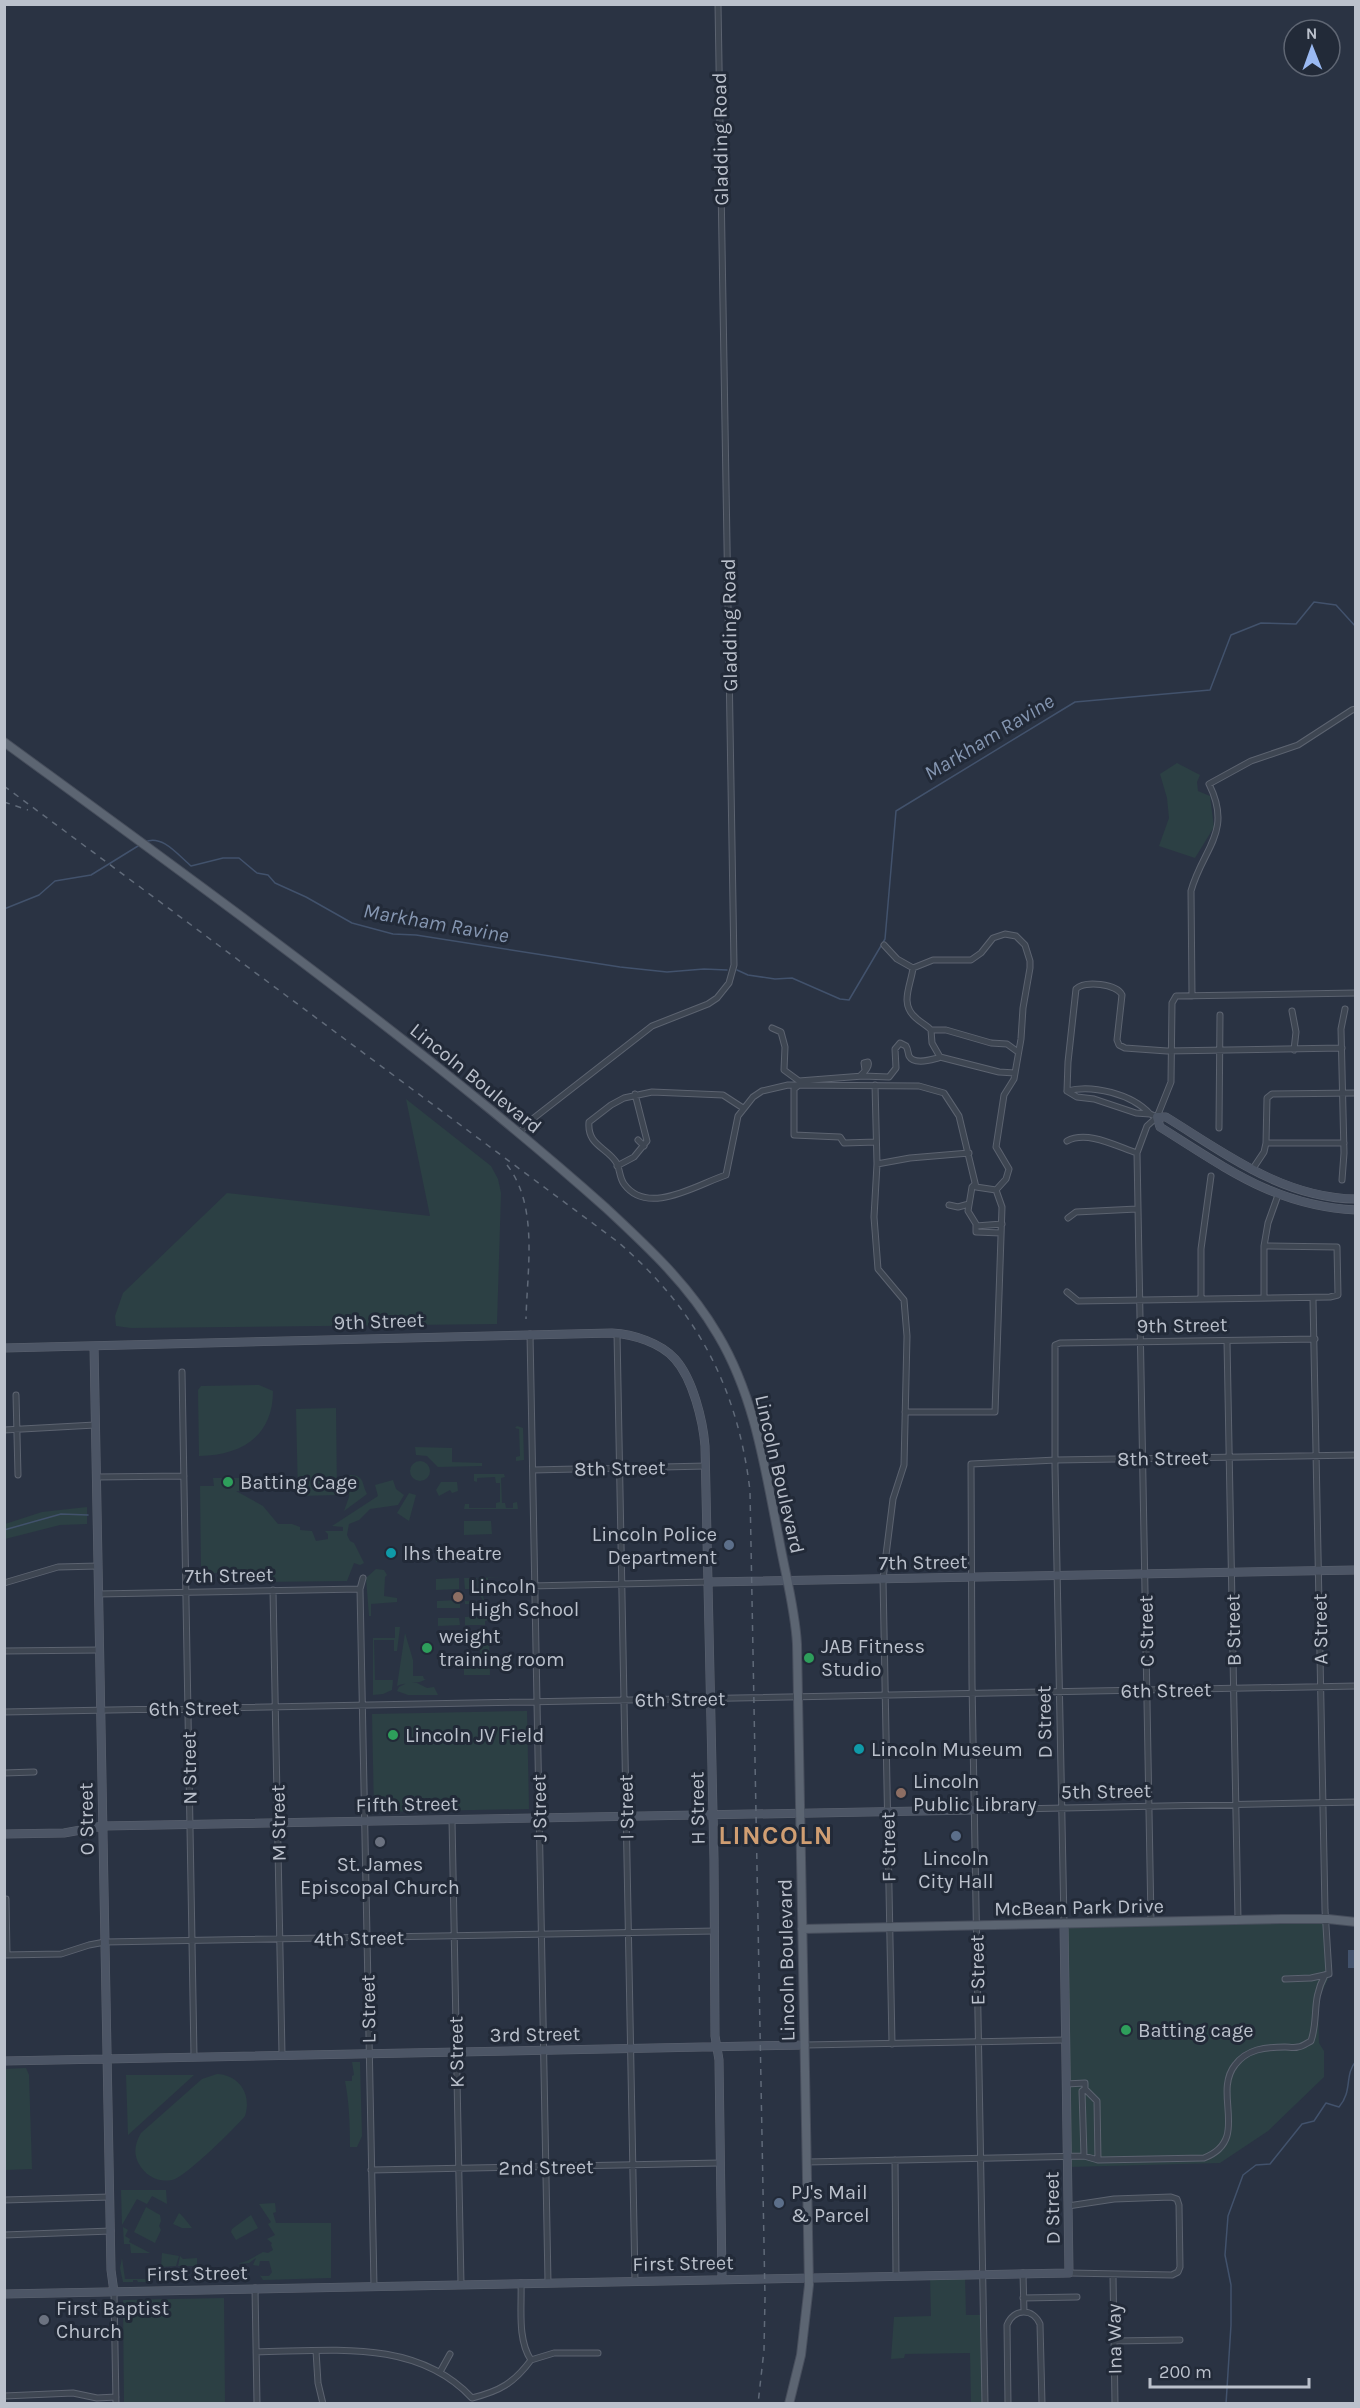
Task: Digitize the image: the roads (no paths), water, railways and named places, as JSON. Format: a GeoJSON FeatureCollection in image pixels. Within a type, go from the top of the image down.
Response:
{"type":"FeatureCollection","features":[{"type":"Feature","properties":{"kind":"main road","name":"Lincoln Boulevard"},"geometry":{"type":"LineString","coordinates":[[4,742],[385,1026],[519,1133],[590,1194],[668,1266],[693,1296],[719,1335],[737,1372],[751,1409],[796,1628],[809,2277],[804,2335],[789,2403]]}},
{"type":"Feature","properties":{"kind":"main road","name":"McBean Park Drive"},"geometry":{"type":"LineString","coordinates":[[802,1929],[1151,1921],[1327,1919],[1356,1922]]}},
{"type":"Feature","properties":{"kind":"street","name":"Gladding Road"},"geometry":{"type":"LineString","coordinates":[[519,1133],[530,1121],[652,1026],[708,1004],[717,998],[729,983],[734,965],[718,4]]}},
{"type":"Feature","properties":{"kind":"street"},"geometry":{"type":"LineString","coordinates":[[1192,996],[1191,891],[1194,879],[1217,832],[1219,816],[1216,799],[1209,784],[1251,761],[1298,745],[1356,709]]}},
{"type":"Feature","properties":{"kind":"street"},"geometry":{"type":"LineString","coordinates":[[913,968],[933,960],[971,960],[981,953],[993,938],[1005,933],[1021,940],[1030,961],[1015,1072],[1012,1086],[1004,1095],[996,1147],[1009,1169],[1006,1179],[996,1190]]}},
{"type":"Feature","properties":{"kind":"street"},"geometry":{"type":"LineString","coordinates":[[884,945],[897,959],[913,968]]}},
{"type":"Feature","properties":{"kind":"street"},"geometry":{"type":"LineString","coordinates":[[913,968],[907,992],[909,1008],[916,1019],[931,1030],[946,1030],[991,1043],[1007,1044],[1018,1052]]}},
{"type":"Feature","properties":{"kind":"street"},"geometry":{"type":"LineString","coordinates":[[1067,1090],[1076,989],[1080,985],[1115,987],[1120,990],[1122,995],[1117,1040],[1119,1045],[1139,1051],[1342,1048]]}},
{"type":"Feature","properties":{"kind":"street"},"geometry":{"type":"LineString","coordinates":[[1067,1141],[1074,1137],[1088,1137],[1137,1153],[1147,1126],[1171,1082],[1172,1003],[1176,996],[1356,993]]}},
{"type":"Feature","properties":{"kind":"street"},"geometry":{"type":"LineString","coordinates":[[1342,1180],[1344,1143],[1341,1029],[1345,1009]]}},
{"type":"Feature","properties":{"kind":"street"},"geometry":{"type":"LineString","coordinates":[[1292,1011],[1296,1032],[1294,1050]]}},
{"type":"Feature","properties":{"kind":"street"},"geometry":{"type":"LineString","coordinates":[[1219,1128],[1220,1015]]}},
{"type":"Feature","properties":{"kind":"street"},"geometry":{"type":"LineString","coordinates":[[772,1028],[781,1032],[784,1047],[784,1070],[799,1083],[919,1086],[944,1093],[958,1116],[969,1153],[975,1185],[972,1187],[969,1215],[978,1234],[1001,1233]]}},
{"type":"Feature","properties":{"kind":"street"},"geometry":{"type":"LineString","coordinates":[[931,1030],[932,1043],[940,1057]]}},
{"type":"Feature","properties":{"kind":"street"},"geometry":{"type":"LineString","coordinates":[[743,1108],[723,1095],[680,1091],[635,1094],[611,1105],[589,1122],[589,1131],[592,1139],[617,1166],[624,1184],[633,1192],[666,1199],[726,1175],[734,1130],[743,1108],[762,1091],[799,1083],[860,1076],[885,1077],[892,1074],[897,1065],[895,1049],[900,1043],[906,1046],[910,1057],[916,1060],[927,1061],[940,1057],[999,1072],[1015,1072]]}},
{"type":"Feature","properties":{"kind":"street"},"geometry":{"type":"LineString","coordinates":[[860,1076],[865,1070]]}},
{"type":"Feature","properties":{"kind":"street"},"geometry":{"type":"LineString","coordinates":[[799,1083],[795,1089],[794,1135],[840,1137],[844,1143],[876,1142]]}},
{"type":"Feature","properties":{"kind":"street","name":"F Street"},"geometry":{"type":"LineString","coordinates":[[875,1085],[877,1164],[874,1217],[878,1269],[904,1300],[907,1336],[904,1465],[893,1499],[883,1579],[892,2044]]}},
{"type":"Feature","properties":{"kind":"street"},"geometry":{"type":"LineString","coordinates":[[1067,1090],[1085,1088],[1116,1095],[1143,1105],[1160,1127],[1248,1182],[1278,1195],[1328,1208],[1356,1210]]}},
{"type":"Feature","properties":{"kind":"street"},"geometry":{"type":"LineString","coordinates":[[1067,1090],[1077,1097],[1094,1099],[1136,1113],[1166,1117],[1252,1170],[1300,1191],[1330,1198],[1356,1199]]}},
{"type":"Feature","properties":{"kind":"street"},"geometry":{"type":"LineString","coordinates":[[1252,1170],[1264,1152],[1267,1098],[1272,1094],[1356,1093]]}},
{"type":"Feature","properties":{"kind":"street"},"geometry":{"type":"LineString","coordinates":[[617,1166],[634,1157],[644,1146],[646,1136],[635,1094]]}},
{"type":"Feature","properties":{"kind":"street"},"geometry":{"type":"LineString","coordinates":[[638,1140],[644,1146]]}},
{"type":"Feature","properties":{"kind":"street"},"geometry":{"type":"LineString","coordinates":[[1266,1143],[1344,1143]]}},
{"type":"Feature","properties":{"kind":"street"},"geometry":{"type":"LineString","coordinates":[[877,1164],[910,1158],[969,1153]]}},
{"type":"Feature","properties":{"kind":"street","name":"C Street"},"geometry":{"type":"LineString","coordinates":[[1137,1153],[1151,1921]]}},
{"type":"Feature","properties":{"kind":"street"},"geometry":{"type":"LineString","coordinates":[[1201,1299],[1201,1249],[1211,1176]]}},
{"type":"Feature","properties":{"kind":"street"},"geometry":{"type":"LineString","coordinates":[[975,1185],[996,1190]]}},
{"type":"Feature","properties":{"kind":"street"},"geometry":{"type":"LineString","coordinates":[[905,1412],[995,1412],[1002,1224],[1002,1207],[996,1190]]}},
{"type":"Feature","properties":{"kind":"street"},"geometry":{"type":"LineString","coordinates":[[1264,1298],[1264,1246],[1268,1223],[1278,1195],[1283,1191],[1300,1191]]}},
{"type":"Feature","properties":{"kind":"street"},"geometry":{"type":"LineString","coordinates":[[949,1205],[958,1207],[969,1204]]}},
{"type":"Feature","properties":{"kind":"street"},"geometry":{"type":"LineString","coordinates":[[1068,1218],[1076,1212],[1137,1209]]}},
{"type":"Feature","properties":{"kind":"street"},"geometry":{"type":"LineString","coordinates":[[976,1227],[1002,1224]]}},
{"type":"Feature","properties":{"kind":"street"},"geometry":{"type":"LineString","coordinates":[[1067,1292],[1078,1301],[1313,1299],[1338,1295],[1337,1247],[1264,1246]]}},
{"type":"Feature","properties":{"kind":"street","name":"A Street"},"geometry":{"type":"LineString","coordinates":[[1313,1299],[1327,1974]]}},
{"type":"Feature","properties":{"kind":"street","name":"9th Street"},"geometry":{"type":"LineString","coordinates":[[4,1348],[617,1333],[634,1336],[662,1349]]}},
{"type":"Feature","properties":{"kind":"street","name":"I Street"},"geometry":{"type":"LineString","coordinates":[[617,1333],[635,2281]]}},
{"type":"Feature","properties":{"kind":"street","name":"J Street"},"geometry":{"type":"LineString","coordinates":[[530,1334],[548,2282]]}},
{"type":"Feature","properties":{"kind":"street","name":"9th Street"},"geometry":{"type":"LineString","coordinates":[[1055,1350],[1055,1346],[1060,1343],[1315,1339]]}},
{"type":"Feature","properties":{"kind":"street","name":"B Street"},"geometry":{"type":"LineString","coordinates":[[1227,1341],[1238,1920]]}},
{"type":"Feature","properties":{"kind":"street","name":"O Street"},"geometry":{"type":"LineString","coordinates":[[94,1346],[107,2058],[114,2292]]}},
{"type":"Feature","properties":{"kind":"street","name":"H Street"},"geometry":{"type":"LineString","coordinates":[[662,1349],[675,1359],[681,1368],[696,1403],[704,1434],[709,1582],[722,2279]]}},
{"type":"Feature","properties":{"kind":"street","name":"D Street"},"geometry":{"type":"LineString","coordinates":[[1055,1350],[1069,2273]]}},
{"type":"Feature","properties":{"kind":"street","name":"N Street"},"geometry":{"type":"LineString","coordinates":[[182,1372],[194,2056]]}},
{"type":"Feature","properties":{"kind":"street"},"geometry":{"type":"LineString","coordinates":[[16,1395],[18,1474]]}},
{"type":"Feature","properties":{"kind":"street"},"geometry":{"type":"LineString","coordinates":[[4,1430],[38,1426],[95,1425]]}},
{"type":"Feature","properties":{"kind":"street","name":"8th Street"},"geometry":{"type":"LineString","coordinates":[[970,1464],[1056,1460],[1356,1455]]}},
{"type":"Feature","properties":{"kind":"street","name":"E Street"},"geometry":{"type":"LineString","coordinates":[[970,1464],[985,2403]]}},
{"type":"Feature","properties":{"kind":"street","name":"8th Street"},"geometry":{"type":"LineString","coordinates":[[533,1470],[706,1466]]}},
{"type":"Feature","properties":{"kind":"street"},"geometry":{"type":"LineString","coordinates":[[96,1477],[184,1476]]}},
{"type":"Feature","properties":{"kind":"street"},"geometry":{"type":"LineString","coordinates":[[4,1583],[58,1567],[98,1566]]}},
{"type":"Feature","properties":{"kind":"street","name":"7th Street"},"geometry":{"type":"LineString","coordinates":[[491,1587],[1356,1570]]}},
{"type":"Feature","properties":{"kind":"street","name":"L Street"},"geometry":{"type":"LineString","coordinates":[[363,1578],[360,1589],[374,2286]]}},
{"type":"Feature","properties":{"kind":"street","name":"7th Street"},"geometry":{"type":"LineString","coordinates":[[99,1594],[360,1589]]}},
{"type":"Feature","properties":{"kind":"street","name":"M Street"},"geometry":{"type":"LineString","coordinates":[[273,1590],[282,2055]]}},
{"type":"Feature","properties":{"kind":"street"},"geometry":{"type":"LineString","coordinates":[[4,1651],[99,1650]]}},
{"type":"Feature","properties":{"kind":"street","name":"6th Street"},"geometry":{"type":"LineString","coordinates":[[4,1712],[1356,1686]]}},
{"type":"Feature","properties":{"kind":"street"},"geometry":{"type":"LineString","coordinates":[[4,1773],[34,1772]]}},
{"type":"Feature","properties":{"kind":"street","name":"5th Street"},"geometry":{"type":"LineString","coordinates":[[713,1814],[1356,1802]]}},
{"type":"Feature","properties":{"kind":"street","name":"Fifth Street"},"geometry":{"type":"LineString","coordinates":[[103,1826],[713,1814]]}},
{"type":"Feature","properties":{"kind":"street","name":"K Street"},"geometry":{"type":"LineString","coordinates":[[452,1820],[460,2284]]}},
{"type":"Feature","properties":{"kind":"street"},"geometry":{"type":"LineString","coordinates":[[4,1834],[64,1833],[103,1826]]}},
{"type":"Feature","properties":{"kind":"street"},"geometry":{"type":"LineString","coordinates":[[6,1899],[6,1955]]}},
{"type":"Feature","properties":{"kind":"street","name":"4th Street"},"geometry":{"type":"LineString","coordinates":[[6,1955],[61,1954],[89,1944],[105,1942],[715,1931]]}},
{"type":"Feature","properties":{"kind":"street"},"geometry":{"type":"LineString","coordinates":[[1284,1979],[1311,1978],[1327,1974]]}},
{"type":"Feature","properties":{"kind":"street"},"geometry":{"type":"LineString","coordinates":[[1327,1974],[1333,1981]]}},
{"type":"Feature","properties":{"kind":"street"},"geometry":{"type":"LineString","coordinates":[[807,2162],[1067,2156],[1084,2156],[1098,2160],[1204,2157],[1217,2153],[1225,2143],[1228,2130],[1228,2084],[1233,2067],[1245,2054],[1262,2048],[1299,2047],[1311,2041],[1314,2031],[1315,1999],[1327,1974]]}},
{"type":"Feature","properties":{"kind":"street","name":"3rd Street"},"geometry":{"type":"LineString","coordinates":[[4,2061],[1065,2040]]}},
{"type":"Feature","properties":{"kind":"street"},"geometry":{"type":"LineString","coordinates":[[1066,2084],[1084,2083],[1085,2089],[1097,2101],[1098,2160]]}},
{"type":"Feature","properties":{"kind":"street"},"geometry":{"type":"LineString","coordinates":[[1084,2156],[1082,2091],[1085,2089]]}},
{"type":"Feature","properties":{"kind":"street"},"geometry":{"type":"LineString","coordinates":[[895,2160],[896,2276]]}},
{"type":"Feature","properties":{"kind":"street","name":"2nd Street"},"geometry":{"type":"LineString","coordinates":[[371,2170],[720,2163]]}},
{"type":"Feature","properties":{"kind":"street"},"geometry":{"type":"LineString","coordinates":[[4,2200],[110,2197]]}},
{"type":"Feature","properties":{"kind":"street","name":"First Street"},"geometry":{"type":"LineString","coordinates":[[4,2294],[1023,2273],[1172,2275],[1178,2272],[1180,2267],[1177,2199],[1171,2197],[1114,2199],[1068,2206]]}},
{"type":"Feature","properties":{"kind":"street"},"geometry":{"type":"LineString","coordinates":[[4,2235],[111,2231]]}},
{"type":"Feature","properties":{"kind":"street"},"geometry":{"type":"LineString","coordinates":[[1023,2273],[1023,2312]]}},
{"type":"Feature","properties":{"kind":"street","name":"Ina Way"},"geometry":{"type":"LineString","coordinates":[[1113,2275],[1115,2403]]}},
{"type":"Feature","properties":{"kind":"street"},"geometry":{"type":"LineString","coordinates":[[521,2283],[523,2340],[526,2353],[531,2360]]}},
{"type":"Feature","properties":{"kind":"street"},"geometry":{"type":"LineString","coordinates":[[255,2289],[257,2403]]}},
{"type":"Feature","properties":{"kind":"street"},"geometry":{"type":"LineString","coordinates":[[4,2396],[72,2393],[116,2400],[114,2292]]}},
{"type":"Feature","properties":{"kind":"street"},"geometry":{"type":"LineString","coordinates":[[1023,2298],[1077,2297]]}},
{"type":"Feature","properties":{"kind":"street"},"geometry":{"type":"LineString","coordinates":[[1008,2403],[1007,2325],[1014,2315],[1023,2312],[1033,2314],[1040,2324],[1042,2403]]}},
{"type":"Feature","properties":{"kind":"street"},"geometry":{"type":"LineString","coordinates":[[1114,2342],[1180,2340]]}},
{"type":"Feature","properties":{"kind":"street"},"geometry":{"type":"LineString","coordinates":[[316,2351],[322,2403]]}},
{"type":"Feature","properties":{"kind":"street"},"geometry":{"type":"LineString","coordinates":[[256,2352],[356,2351],[409,2358],[440,2372],[464,2389],[472,2401],[505,2386],[531,2360],[554,2353],[598,2353]]}},
{"type":"Feature","properties":{"kind":"street"},"geometry":{"type":"LineString","coordinates":[[440,2372],[450,2354]]}},
{"type":"Feature","properties":{"kind":"water"},"geometry":{"type":"Polygon","coordinates":[[[1348,1950],[1355,1950],[1355,1968],[1348,1968],[1348,1950]]]}},
{"type":"Feature","properties":{"kind":"waterway","name":"Markham Ravine"},"geometry":{"type":"LineString","coordinates":[[737,970],[748,975],[775,979],[792,978],[840,999],[849,1000],[885,939],[896,811],[1075,702],[1210,690],[1231,635],[1261,623],[1296,624],[1314,602],[1336,605],[1356,627]]}},
{"type":"Feature","properties":{"kind":"waterway","name":"Markham Ravine"},"geometry":{"type":"LineString","coordinates":[[145,842],[151,840],[164,843],[191,866],[223,858],[239,858],[257,873],[268,875],[275,883],[306,897],[352,923],[393,934],[416,935],[620,967],[667,972],[727,970]]}},
{"type":"Feature","properties":{"kind":"waterway","name":"Markham Ravine"},"geometry":{"type":"LineString","coordinates":[[4,909],[39,895],[55,881],[91,875],[138,846]]}},
{"type":"Feature","properties":{"kind":"waterway"},"geometry":{"type":"LineString","coordinates":[[4,1530],[61,1514],[88,1515]]}},
{"type":"Feature","properties":{"kind":"waterway"},"geometry":{"type":"LineString","coordinates":[[1226,2404],[1231,2285],[1225,2255],[1228,2216],[1243,2175],[1256,2165],[1270,2164],[1302,2124],[1314,2121],[1326,2103],[1339,2107],[1346,2095],[1350,2072],[1356,2061]]}},
{"type":"Feature","properties":{"kind":"railway"},"geometry":{"type":"LineString","coordinates":[[4,786],[618,1242],[670,1295],[709,1353],[724,1385],[744,1454],[750,1491],[765,2298],[764,2350],[758,2404]]}},
{"type":"Feature","properties":{"kind":"railway"},"geometry":{"type":"LineString","coordinates":[[4,802],[28,810]]}},
{"type":"Feature","properties":{"kind":"railway"},"geometry":{"type":"LineString","coordinates":[[507,1165],[524,1199],[527,1219],[529,1260],[526,1319]]}},
{"type":"Feature","properties":{"kind":"place","name":"Batting Cage"},"geometry":{"type":"Point","coordinates":[228,1482]}},
{"type":"Feature","properties":{"kind":"place","name":"Lincoln Police Department"},"geometry":{"type":"Point","coordinates":[729,1545]}},
{"type":"Feature","properties":{"kind":"place","name":"lhs theatre"},"geometry":{"type":"Point","coordinates":[391,1553]}},
{"type":"Feature","properties":{"kind":"place","name":"Lincoln High School"},"geometry":{"type":"Point","coordinates":[458,1597]}},
{"type":"Feature","properties":{"kind":"place","name":"weight training room"},"geometry":{"type":"Point","coordinates":[427,1648]}},
{"type":"Feature","properties":{"kind":"place","name":"JAB Fitness Studio"},"geometry":{"type":"Point","coordinates":[809,1658]}},
{"type":"Feature","properties":{"kind":"place","name":"Lincoln JV Field"},"geometry":{"type":"Point","coordinates":[393,1735]}},
{"type":"Feature","properties":{"kind":"place","name":"Lincoln Museum"},"geometry":{"type":"Point","coordinates":[859,1749]}},
{"type":"Feature","properties":{"kind":"place","name":"Lincoln Public Library"},"geometry":{"type":"Point","coordinates":[901,1793]}},
{"type":"Feature","properties":{"kind":"place","name":"Lincoln City Hall"},"geometry":{"type":"Point","coordinates":[956,1836]}},
{"type":"Feature","properties":{"kind":"place","name":"St. James Episcopal Church"},"geometry":{"type":"Point","coordinates":[380,1842]}},
{"type":"Feature","properties":{"kind":"place","name":"Batting cage"},"geometry":{"type":"Point","coordinates":[1126,2030]}},
{"type":"Feature","properties":{"kind":"place","name":"PJ's Mail & Parcel"},"geometry":{"type":"Point","coordinates":[779,2203]}},
{"type":"Feature","properties":{"kind":"place","name":"First Baptist Church"},"geometry":{"type":"Point","coordinates":[44,2320]}},
{"type":"Feature","properties":{"kind":"district","name":"LINCOLN"},"geometry":{"type":"Point","coordinates":[776,1835]}}]}
